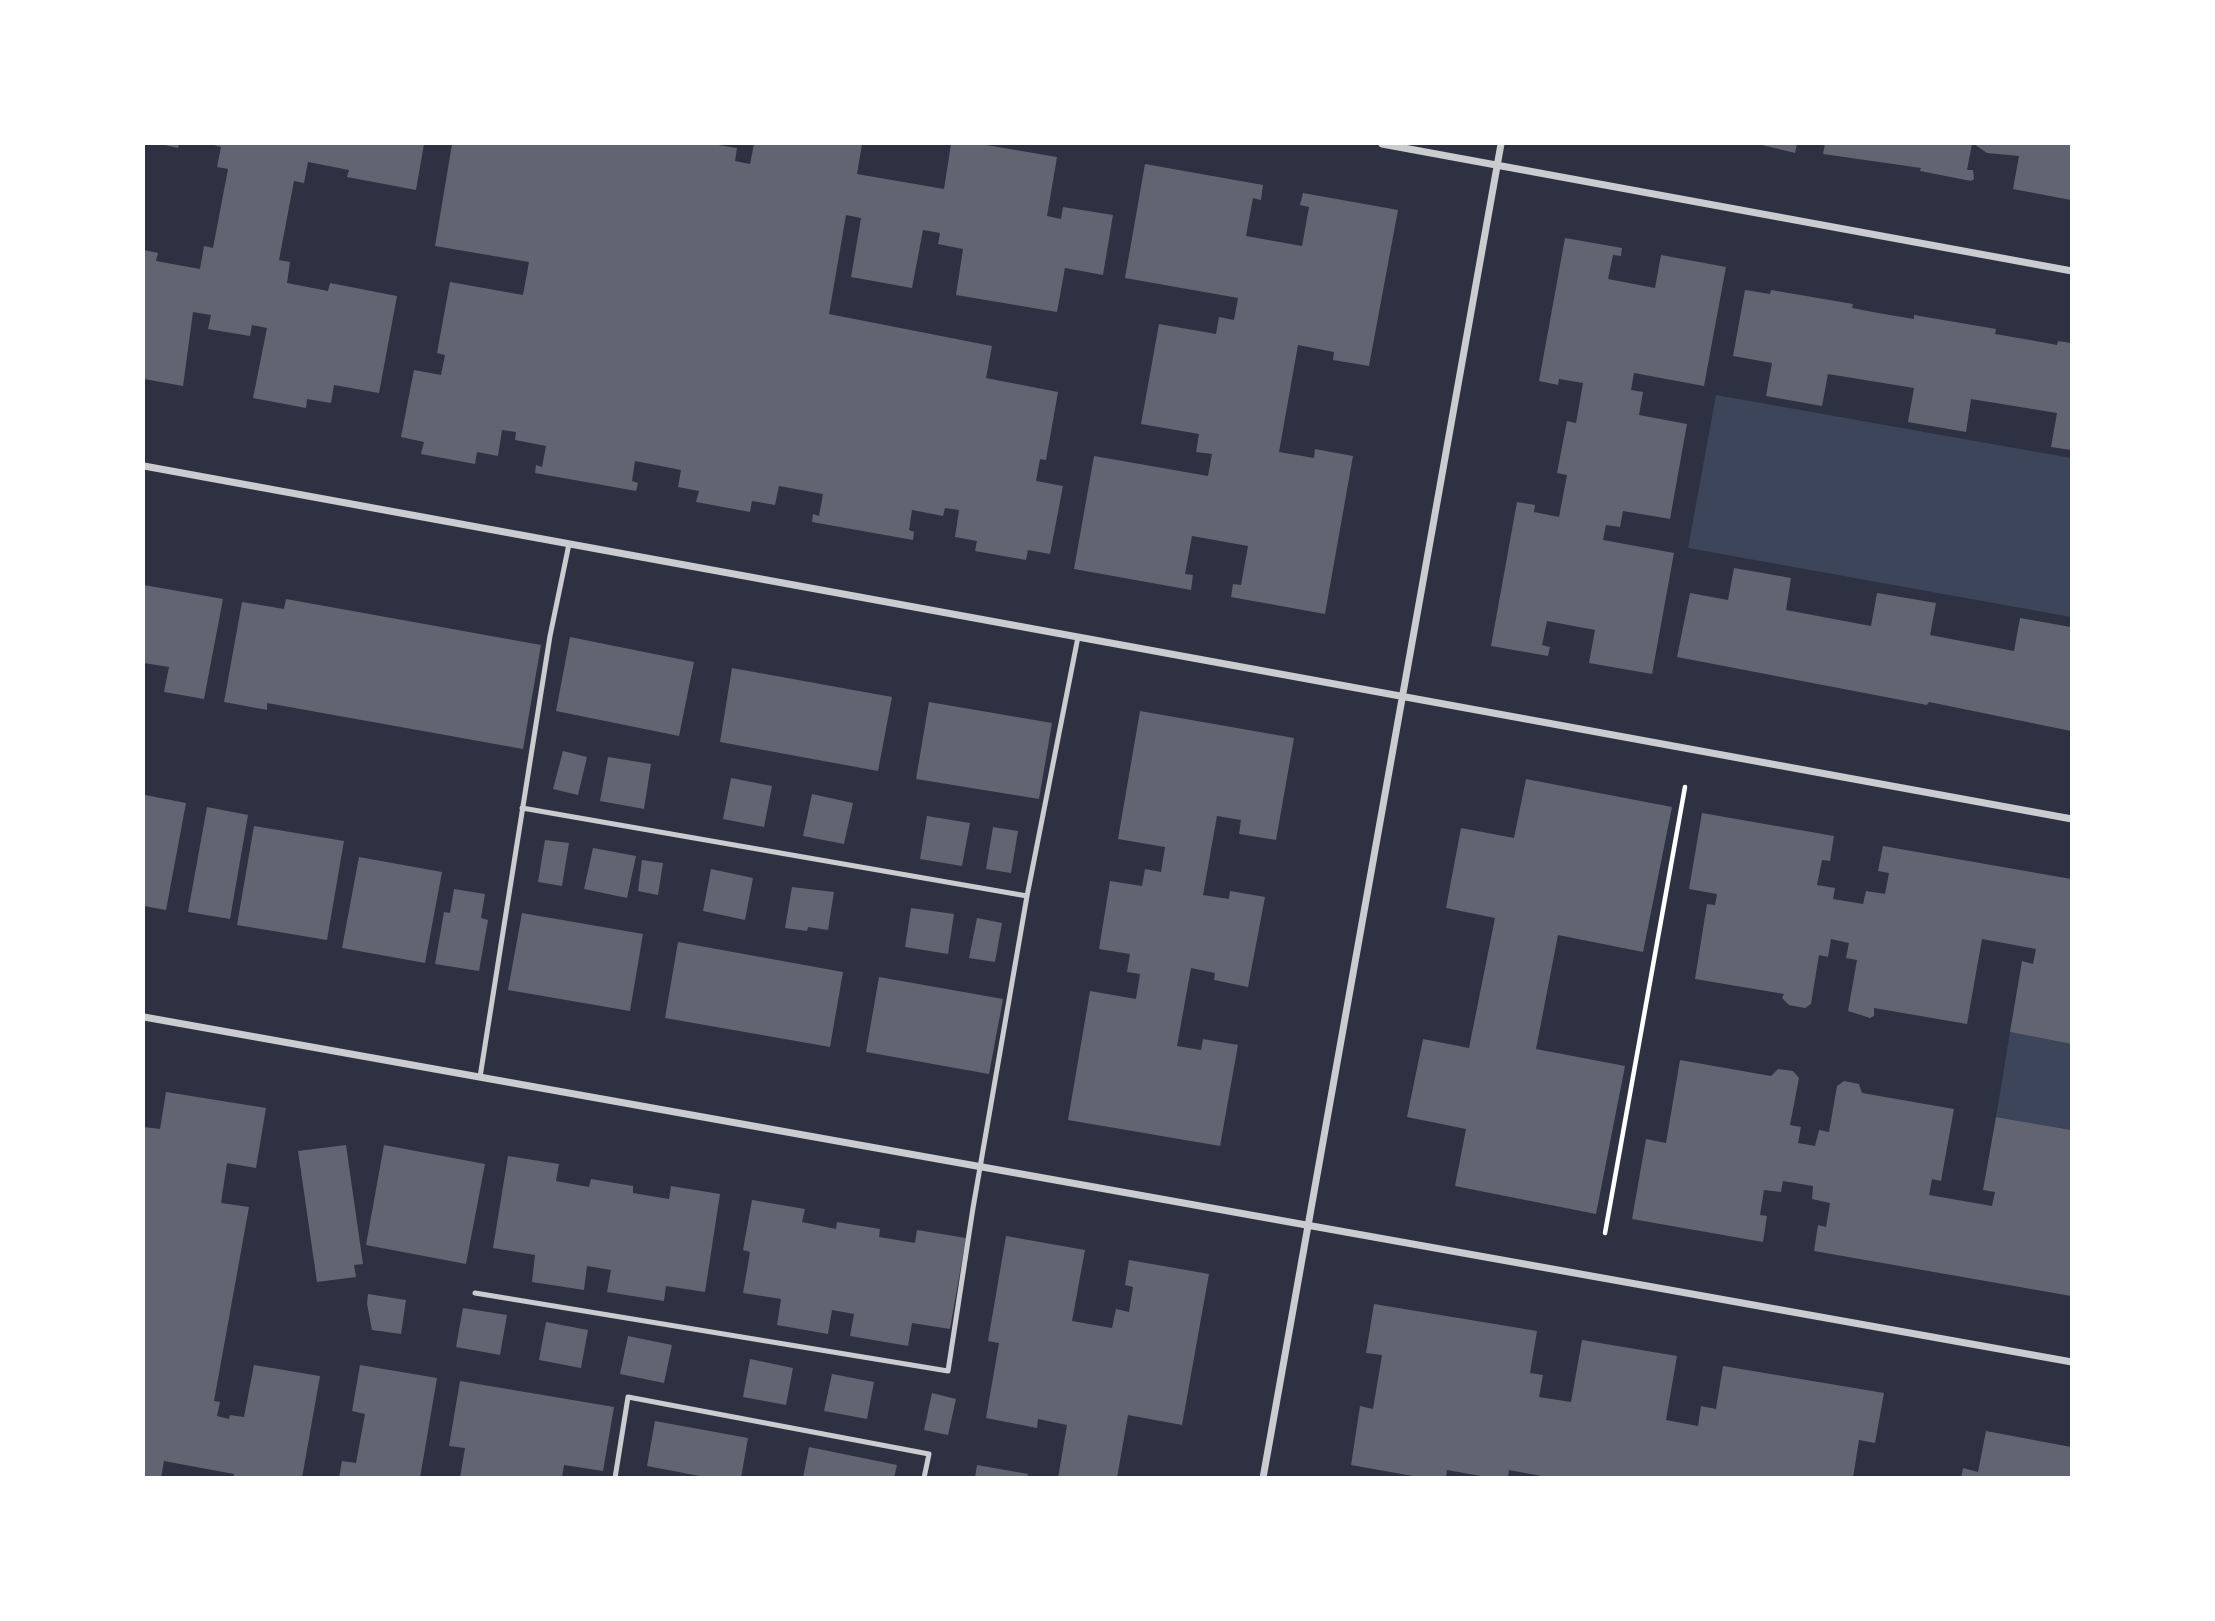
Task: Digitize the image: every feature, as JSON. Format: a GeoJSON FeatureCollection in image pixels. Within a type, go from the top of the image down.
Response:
{"type":"FeatureCollection","features":[{"type":"Feature","properties":{"kind":"street"},"geometry":{"type":"LineString","coordinates":[[1382,144],[2071,271]]}},
{"type":"Feature","properties":{"kind":"street"},"geometry":{"type":"LineString","coordinates":[[1263,1478],[1501,144]]}},
{"type":"Feature","properties":{"kind":"street"},"geometry":{"type":"LineString","coordinates":[[144,466],[2071,818]]}},
{"type":"Feature","properties":{"kind":"street"},"geometry":{"type":"LineString","coordinates":[[144,1017],[2071,1362]]}},
{"type":"Feature","properties":{"kind":"lane"},"geometry":{"type":"LineString","coordinates":[[480,1077],[550,636],[569,544]]}},
{"type":"Feature","properties":{"kind":"lane"},"geometry":{"type":"LineString","coordinates":[[475,1293],[948,1371],[1027,896],[1077,636]]}},
{"type":"Feature","properties":{"kind":"lane"},"geometry":{"type":"LineString","coordinates":[[522,808],[1027,896]]}},
{"type":"Feature","properties":{"kind":"lane"},"geometry":{"type":"LineString","coordinates":[[615,1478],[628,1397],[929,1454],[924,1478]]}},
{"type":"Feature","properties":{"kind":"path"},"geometry":{"type":"LineString","coordinates":[[1605,1233],[1685,787]]}},
{"type":"Feature","properties":{"kind":"shaded area"},"geometry":{"type":"Polygon","coordinates":[[[1716,395],[2071,458],[2071,617],[1688,548],[1716,395]]]}},
{"type":"Feature","properties":{"kind":"shaded area"},"geometry":{"type":"Polygon","coordinates":[[[2010,1032],[2071,1044],[2071,1130],[1996,1117],[2010,1032]]]}},
{"type":"Feature","properties":{"kind":"building"},"geometry":{"type":"Polygon","coordinates":[[[160,144],[179,144],[178,148],[160,144]]]}},
{"type":"Feature","properties":{"kind":"building"},"geometry":{"type":"Polygon","coordinates":[[[211,144],[424,144],[416,190],[347,177],[349,170],[308,162],[304,183],[294,181],[279,260],[290,262],[287,283],[328,291],[330,283],[397,296],[379,393],[334,385],[331,403],[307,399],[306,408],[253,398],[267,328],[252,325],[250,336],[208,329],[211,315],[193,312],[183,386],[144,379],[144,250],[158,253],[156,261],[200,269],[204,246],[213,248],[228,169],[217,167],[221,147],[211,144]]]}},
{"type":"Feature","properties":{"kind":"building"},"geometry":{"type":"Polygon","coordinates":[[[452,144],[712,144],[737,148],[735,161],[750,164],[754,144],[862,144],[857,174],[944,189],[951,144],[980,144],[1057,157],[1047,216],[1061,219],[1063,207],[1113,215],[1103,275],[1065,268],[1057,312],[956,295],[963,249],[938,244],[940,233],[923,230],[912,288],[851,277],[861,218],[846,215],[829,314],[992,346],[986,378],[1058,392],[1046,460],[1040,459],[1036,481],[1063,486],[1050,554],[1028,550],[1026,560],[975,551],[977,541],[955,537],[959,510],[945,508],[943,516],[912,510],[909,530],[914,532],[913,540],[812,522],[813,514],[819,516],[823,494],[779,486],[775,505],[752,501],[750,512],[696,502],[699,491],[678,487],[681,470],[635,461],[632,481],[638,483],[636,491],[535,473],[536,465],[542,467],[546,446],[515,440],[516,432],[502,430],[498,456],[477,452],[475,464],[421,454],[424,442],[401,437],[414,370],[441,375],[445,355],[437,353],[450,282],[523,295],[529,262],[435,246],[452,144]]]}},
{"type":"Feature","properties":{"kind":"building"},"geometry":{"type":"Polygon","coordinates":[[[1758,144],[1797,144],[1795,153],[1758,144]]]}},
{"type":"Feature","properties":{"kind":"building"},"geometry":{"type":"Polygon","coordinates":[[[1825,144],[1972,144],[1967,170],[1973,170],[1974,179],[1971,181],[1920,171],[1921,168],[1823,154],[1825,144]]]}},
{"type":"Feature","properties":{"kind":"building"},"geometry":{"type":"Polygon","coordinates":[[[1974,144],[2071,144],[2071,200],[2013,189],[2019,156],[1987,153],[1974,144]]]}},
{"type":"Feature","properties":{"kind":"building"},"geometry":{"type":"Polygon","coordinates":[[[1145,164],[1263,185],[1261,200],[1253,198],[1246,236],[1302,246],[1309,207],[1300,205],[1303,193],[1398,210],[1369,366],[1333,360],[1334,352],[1298,345],[1279,452],[1314,458],[1315,449],[1353,456],[1325,614],[1231,597],[1233,584],[1241,585],[1248,546],[1192,536],[1185,574],[1193,575],[1191,590],[1074,569],[1094,456],[1208,476],[1212,454],[1196,452],[1199,434],[1141,424],[1159,324],[1216,334],[1219,317],[1234,320],[1238,298],[1125,278],[1145,164]]]}},
{"type":"Feature","properties":{"kind":"building"},"geometry":{"type":"Polygon","coordinates":[[[1565,238],[1622,248],[1621,256],[1613,255],[1608,279],[1655,288],[1661,255],[1726,267],[1704,386],[1634,373],[1631,390],[1643,392],[1639,415],[1687,424],[1670,519],[1623,511],[1620,527],[1606,525],[1603,540],[1674,553],[1652,674],[1589,663],[1595,630],[1547,621],[1542,645],[1550,647],[1548,656],[1491,646],[1517,502],[1535,505],[1534,512],[1559,517],[1567,475],[1557,473],[1567,421],[1576,423],[1583,383],[1559,379],[1558,385],[1539,381],[1565,238]]]}},
{"type":"Feature","properties":{"kind":"building"},"geometry":{"type":"Polygon","coordinates":[[[1745,290],[1770,294],[1771,290],[1853,304],[1852,308],[1878,313],[1914,319],[1914,315],[1996,329],[1995,334],[2057,345],[2058,341],[2071,343],[2071,450],[2051,447],[2057,413],[1971,399],[1966,432],[1908,422],[1914,388],[1828,374],[1822,406],[1766,396],[1772,363],[1733,356],[1745,290]]]}},
{"type":"Feature","properties":{"kind":"building"},"geometry":{"type":"Polygon","coordinates":[[[1734,568],[1791,578],[1786,610],[1871,626],[1877,593],[1936,603],[1930,635],[2014,651],[2020,618],[2071,627],[2071,731],[1929,702],[1927,705],[1677,657],[1690,593],[1728,600],[1734,568]]]}},
{"type":"Feature","properties":{"kind":"building"},"geometry":{"type":"Polygon","coordinates":[[[144,585],[223,599],[204,699],[164,692],[169,667],[144,663],[144,585]]]}},
{"type":"Feature","properties":{"kind":"building"},"geometry":{"type":"Polygon","coordinates":[[[286,599],[541,645],[523,749],[267,703],[267,710],[224,702],[242,602],[284,609],[286,599]]]}},
{"type":"Feature","properties":{"kind":"building"},"geometry":{"type":"Polygon","coordinates":[[[570,637],[694,662],[679,736],[556,711],[570,637]]]}},
{"type":"Feature","properties":{"kind":"building"},"geometry":{"type":"Polygon","coordinates":[[[732,668],[892,697],[878,771],[720,742],[732,668]]]}},
{"type":"Feature","properties":{"kind":"building"},"geometry":{"type":"Polygon","coordinates":[[[929,702],[1052,723],[1039,799],[916,779],[929,702]]]}},
{"type":"Feature","properties":{"kind":"building"},"geometry":{"type":"Polygon","coordinates":[[[1140,711],[1294,738],[1276,840],[1239,834],[1241,820],[1217,816],[1203,895],[1229,899],[1230,891],[1265,897],[1248,987],[1214,980],[1215,973],[1191,968],[1177,1046],[1201,1050],[1203,1039],[1238,1045],[1220,1146],[1068,1120],[1090,991],[1136,999],[1140,974],[1127,972],[1130,954],[1099,949],[1110,881],[1142,886],[1145,869],[1161,872],[1165,847],[1118,839],[1140,711]]]}},
{"type":"Feature","properties":{"kind":"building"},"geometry":{"type":"Polygon","coordinates":[[[563,751],[587,757],[578,795],[553,789],[563,751]]]}},
{"type":"Feature","properties":{"kind":"building"},"geometry":{"type":"Polygon","coordinates":[[[608,757],[651,764],[644,809],[600,801],[608,757]]]}},
{"type":"Feature","properties":{"kind":"building"},"geometry":{"type":"Polygon","coordinates":[[[731,778],[772,786],[764,827],[723,819],[731,778]]]}},
{"type":"Feature","properties":{"kind":"building"},"geometry":{"type":"Polygon","coordinates":[[[1526,779],[1672,807],[1643,952],[1558,935],[1536,1049],[1625,1066],[1596,1214],[1455,1186],[1466,1129],[1407,1117],[1423,1039],[1469,1048],[1495,918],[1446,908],[1461,828],[1514,838],[1526,779]]]}},
{"type":"Feature","properties":{"kind":"building"},"geometry":{"type":"Polygon","coordinates":[[[812,794],[853,803],[844,844],[803,836],[812,794]]]}},
{"type":"Feature","properties":{"kind":"building"},"geometry":{"type":"Polygon","coordinates":[[[145,795],[186,803],[166,910],[144,906],[145,795]]]}},
{"type":"Feature","properties":{"kind":"building"},"geometry":{"type":"Polygon","coordinates":[[[207,807],[248,815],[230,919],[188,912],[207,807]]]}},
{"type":"Feature","properties":{"kind":"building"},"geometry":{"type":"Polygon","coordinates":[[[1702,813],[1834,836],[1830,861],[1822,860],[1817,885],[1835,888],[1833,899],[1863,904],[1866,891],[1885,894],[1889,873],[1878,871],[1883,846],[2071,879],[2071,1044],[2010,1032],[2022,961],[2033,964],[2036,949],[1982,939],[1967,1024],[1874,1008],[1874,1016],[1870,1018],[1848,1011],[1857,960],[1846,958],[1849,943],[1831,939],[1828,957],[1819,955],[1811,1004],[1805,1008],[1789,1005],[1782,998],[1784,994],[1695,979],[1707,904],[1715,905],[1717,894],[1689,889],[1702,813]]]}},
{"type":"Feature","properties":{"kind":"building"},"geometry":{"type":"Polygon","coordinates":[[[927,816],[970,823],[962,866],[920,859],[927,816]]]}},
{"type":"Feature","properties":{"kind":"building"},"geometry":{"type":"Polygon","coordinates":[[[254,826],[344,841],[327,940],[237,925],[254,826]]]}},
{"type":"Feature","properties":{"kind":"building"},"geometry":{"type":"Polygon","coordinates":[[[993,827],[1018,831],[1011,873],[986,869],[993,827]]]}},
{"type":"Feature","properties":{"kind":"building"},"geometry":{"type":"Polygon","coordinates":[[[545,840],[569,843],[562,886],[538,882],[545,840]]]}},
{"type":"Feature","properties":{"kind":"building"},"geometry":{"type":"Polygon","coordinates":[[[593,848],[636,856],[627,898],[584,889],[593,848]]]}},
{"type":"Feature","properties":{"kind":"building"},"geometry":{"type":"Polygon","coordinates":[[[359,857],[442,872],[425,963],[342,948],[359,857]]]}},
{"type":"Feature","properties":{"kind":"building"},"geometry":{"type":"Polygon","coordinates":[[[642,860],[663,863],[658,895],[638,891],[642,860]]]}},
{"type":"Feature","properties":{"kind":"building"},"geometry":{"type":"Polygon","coordinates":[[[711,869],[753,878],[745,920],[703,911],[711,869]]]}},
{"type":"Feature","properties":{"kind":"building"},"geometry":{"type":"Polygon","coordinates":[[[792,887],[834,892],[828,930],[785,928],[792,887]]]}},
{"type":"Feature","properties":{"kind":"building"},"geometry":{"type":"Polygon","coordinates":[[[454,889],[485,894],[481,918],[488,920],[479,971],[435,964],[444,912],[450,913],[454,889]]]}},
{"type":"Feature","properties":{"kind":"building"},"geometry":{"type":"Polygon","coordinates":[[[911,908],[954,914],[948,954],[905,947],[911,908]]]}},
{"type":"Feature","properties":{"kind":"building"},"geometry":{"type":"Polygon","coordinates":[[[522,913],[643,934],[630,1011],[508,990],[522,913]]]}},
{"type":"Feature","properties":{"kind":"building"},"geometry":{"type":"Polygon","coordinates":[[[977,918],[1002,923],[995,962],[969,958],[977,918]]]}},
{"type":"Feature","properties":{"kind":"building"},"geometry":{"type":"Polygon","coordinates":[[[678,942],[843,972],[830,1047],[665,1018],[678,942]]]}},
{"type":"Feature","properties":{"kind":"building"},"geometry":{"type":"Polygon","coordinates":[[[879,977],[1003,999],[989,1074],[866,1052],[879,977]]]}},
{"type":"Feature","properties":{"kind":"building"},"geometry":{"type":"Polygon","coordinates":[[[1680,1060],[1771,1076],[1778,1069],[1793,1071],[1799,1078],[1790,1125],[1801,1127],[1798,1143],[1815,1146],[1819,1130],[1829,1132],[1837,1086],[1844,1081],[1859,1084],[1862,1093],[1954,1109],[1941,1181],[1932,1179],[1929,1195],[1992,1206],[1995,1192],[1983,1190],[1996,1117],[2071,1130],[2071,1296],[1814,1251],[1818,1225],[1826,1227],[1830,1203],[1812,1199],[1813,1186],[1783,1181],[1781,1192],[1764,1190],[1760,1215],[1767,1216],[1763,1242],[1632,1219],[1646,1139],[1666,1143],[1680,1060]]]}},
{"type":"Feature","properties":{"kind":"building"},"geometry":{"type":"Polygon","coordinates":[[[166,1092],[266,1108],[256,1168],[227,1163],[221,1203],[249,1207],[214,1401],[220,1402],[217,1416],[229,1419],[230,1415],[244,1417],[254,1365],[320,1376],[302,1478],[233,1478],[234,1474],[164,1461],[161,1478],[144,1478],[144,1127],[160,1129],[166,1092]]]}},
{"type":"Feature","properties":{"kind":"building"},"geometry":{"type":"Polygon","coordinates":[[[346,1145],[363,1264],[354,1265],[356,1277],[317,1282],[298,1151],[346,1145]]]}},
{"type":"Feature","properties":{"kind":"building"},"geometry":{"type":"Polygon","coordinates":[[[384,1145],[485,1164],[466,1264],[366,1245],[384,1145]]]}},
{"type":"Feature","properties":{"kind":"building"},"geometry":{"type":"Polygon","coordinates":[[[508,1156],[559,1164],[556,1181],[589,1187],[591,1179],[633,1186],[633,1193],[669,1199],[671,1186],[720,1194],[705,1292],[666,1286],[664,1301],[607,1292],[611,1270],[587,1266],[584,1290],[532,1282],[535,1255],[493,1248],[508,1156]]]}},
{"type":"Feature","properties":{"kind":"building"},"geometry":{"type":"Polygon","coordinates":[[[752,1200],[805,1209],[802,1222],[836,1229],[837,1222],[880,1229],[879,1237],[915,1243],[917,1230],[966,1238],[950,1329],[912,1323],[908,1346],[850,1336],[854,1314],[832,1310],[828,1334],[777,1325],[781,1299],[743,1293],[750,1252],[743,1250],[752,1200]]]}},
{"type":"Feature","properties":{"kind":"building"},"geometry":{"type":"Polygon","coordinates":[[[1006,1236],[1085,1250],[1072,1321],[1112,1328],[1116,1309],[1129,1312],[1133,1287],[1125,1285],[1129,1260],[1209,1274],[1182,1425],[1128,1415],[1117,1478],[1058,1478],[1067,1425],[1038,1419],[1037,1428],[986,1418],[999,1343],[988,1341],[1006,1236]]]}},
{"type":"Feature","properties":{"kind":"building"},"geometry":{"type":"Polygon","coordinates":[[[368,1294],[406,1300],[401,1334],[372,1330],[368,1294]]]}},
{"type":"Feature","properties":{"kind":"building"},"geometry":{"type":"Polygon","coordinates":[[[1374,1304],[1537,1331],[1530,1373],[1543,1375],[1539,1397],[1571,1402],[1582,1340],[1677,1356],[1666,1420],[1698,1426],[1701,1406],[1716,1409],[1723,1366],[1884,1393],[1875,1443],[1859,1440],[1853,1478],[1552,1478],[1509,1470],[1508,1478],[1492,1478],[1447,1470],[1446,1478],[1424,1478],[1351,1465],[1360,1406],[1373,1409],[1382,1355],[1366,1353],[1374,1304]]]}},
{"type":"Feature","properties":{"kind":"building"},"geometry":{"type":"Polygon","coordinates":[[[463,1308],[507,1315],[500,1355],[456,1347],[463,1308]]]}},
{"type":"Feature","properties":{"kind":"building"},"geometry":{"type":"Polygon","coordinates":[[[546,1322],[588,1330],[581,1368],[539,1360],[546,1322]]]}},
{"type":"Feature","properties":{"kind":"building"},"geometry":{"type":"Polygon","coordinates":[[[628,1336],[672,1345],[664,1383],[620,1374],[628,1336]]]}},
{"type":"Feature","properties":{"kind":"building"},"geometry":{"type":"Polygon","coordinates":[[[750,1359],[793,1368],[786,1405],[743,1397],[750,1359]]]}},
{"type":"Feature","properties":{"kind":"building"},"geometry":{"type":"Polygon","coordinates":[[[360,1365],[437,1378],[420,1478],[339,1478],[342,1461],[356,1463],[365,1414],[352,1411],[360,1365]]]}},
{"type":"Feature","properties":{"kind":"building"},"geometry":{"type":"Polygon","coordinates":[[[832,1374],[874,1382],[867,1419],[824,1411],[832,1374]]]}},
{"type":"Feature","properties":{"kind":"building"},"geometry":{"type":"Polygon","coordinates":[[[460,1381],[614,1407],[603,1471],[564,1465],[562,1478],[460,1478],[465,1448],[449,1446],[460,1381]]]}},
{"type":"Feature","properties":{"kind":"building"},"geometry":{"type":"Polygon","coordinates":[[[932,1393],[956,1399],[948,1435],[924,1430],[932,1393]]]}},
{"type":"Feature","properties":{"kind":"building"},"geometry":{"type":"Polygon","coordinates":[[[655,1421],[748,1438],[741,1478],[710,1478],[647,1466],[655,1421]]]}},
{"type":"Feature","properties":{"kind":"building"},"geometry":{"type":"Polygon","coordinates":[[[1986,1431],[2071,1447],[2071,1478],[1961,1478],[1963,1468],[1978,1472],[1986,1431]]]}},
{"type":"Feature","properties":{"kind":"building"},"geometry":{"type":"Polygon","coordinates":[[[809,1447],[897,1465],[894,1478],[803,1478],[809,1447]]]}},
{"type":"Feature","properties":{"kind":"building"},"geometry":{"type":"Polygon","coordinates":[[[977,1465],[1028,1474],[1027,1478],[975,1478],[977,1465]]]}}]}
